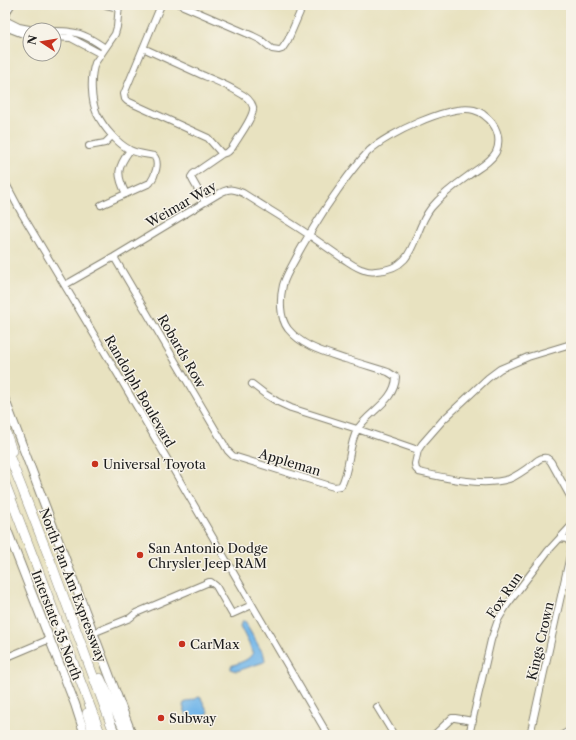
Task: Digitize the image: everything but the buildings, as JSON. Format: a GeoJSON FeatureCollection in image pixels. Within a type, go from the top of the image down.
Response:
{"type":"FeatureCollection","features":[{"type":"Feature","properties":{"kind":"highway"},"geometry":{"type":"LineString","coordinates":[[5,430],[29,506]]}},
{"type":"Feature","properties":{"kind":"highway","name":"North Pan Am Expressway"},"geometry":{"type":"LineString","coordinates":[[5,445],[52,565],[115,735]]}},
{"type":"Feature","properties":{"kind":"highway","name":"North Pan Am Expressway"},"geometry":{"type":"LineString","coordinates":[[5,483],[101,735]]}},
{"type":"Feature","properties":{"kind":"highway"},"geometry":{"type":"LineString","coordinates":[[5,498],[26,536]]}},
{"type":"Feature","properties":{"kind":"highway"},"geometry":{"type":"LineString","coordinates":[[52,565],[78,622],[102,682],[127,735]]}},
{"type":"Feature","properties":{"kind":"highway"},"geometry":{"type":"LineString","coordinates":[[49,598],[69,666],[94,735]]}},
{"type":"Feature","properties":{"kind":"main road"},"geometry":{"type":"LineString","coordinates":[[5,13],[10,5]]}},
{"type":"Feature","properties":{"kind":"main road"},"geometry":{"type":"LineString","coordinates":[[5,400],[132,735]]}},
{"type":"Feature","properties":{"kind":"main road","name":"Interstate 35 North"},"geometry":{"type":"LineString","coordinates":[[5,525],[75,704],[85,735]]}},
{"type":"Feature","properties":{"kind":"main road"},"geometry":{"type":"LineString","coordinates":[[564,735],[571,731]]}},
{"type":"Feature","properties":{"kind":"street"},"geometry":{"type":"LineString","coordinates":[[101,205],[150,183],[154,178],[157,159],[154,156],[130,150],[112,136],[97,114],[92,91],[93,68],[115,34],[119,6],[106,5]]}},
{"type":"Feature","properties":{"kind":"street"},"geometry":{"type":"LineString","coordinates":[[161,5],[124,94],[125,99],[208,138],[222,154]]}},
{"type":"Feature","properties":{"kind":"street"},"geometry":{"type":"LineString","coordinates":[[181,5],[253,36],[261,40],[272,49],[279,50],[285,46],[303,5]]}},
{"type":"Feature","properties":{"kind":"street"},"geometry":{"type":"LineString","coordinates":[[5,20],[22,28]]}},
{"type":"Feature","properties":{"kind":"street"},"geometry":{"type":"LineString","coordinates":[[5,27],[22,33]]}},
{"type":"Feature","properties":{"kind":"street"},"geometry":{"type":"LineString","coordinates":[[62,31],[76,33],[106,48]]}},
{"type":"Feature","properties":{"kind":"street"},"geometry":{"type":"LineString","coordinates":[[62,38],[70,38],[101,54]]}},
{"type":"Feature","properties":{"kind":"street"},"geometry":{"type":"LineString","coordinates":[[143,48],[239,92],[250,102],[253,107],[253,113],[232,148],[193,174],[191,177],[205,202]]}},
{"type":"Feature","properties":{"kind":"street","name":"Weimar Way"},"geometry":{"type":"LineString","coordinates":[[65,285],[226,190],[234,190],[242,193],[364,270],[374,272],[394,267],[402,262],[412,250],[421,226],[432,208],[461,181],[487,163],[496,151],[499,138],[492,122],[474,110],[466,109],[446,112],[413,125],[391,136],[374,147],[355,166],[342,182],[309,235]]}},
{"type":"Feature","properties":{"kind":"street"},"geometry":{"type":"LineString","coordinates":[[89,146],[105,142],[112,136]]}},
{"type":"Feature","properties":{"kind":"street"},"geometry":{"type":"LineString","coordinates":[[126,194],[120,183],[119,170],[130,150]]}},
{"type":"Feature","properties":{"kind":"street","name":"Randolph Boulevard"},"geometry":{"type":"LineString","coordinates":[[5,182],[22,214],[328,735]]}},
{"type":"Feature","properties":{"kind":"street"},"geometry":{"type":"LineString","coordinates":[[309,235],[282,288],[282,313],[288,329],[302,342],[316,350],[388,372],[396,377],[396,384],[392,392],[357,429]]}},
{"type":"Feature","properties":{"kind":"street","name":"Robards Row"},"geometry":{"type":"LineString","coordinates":[[114,256],[224,446],[233,456]]}},
{"type":"Feature","properties":{"kind":"street"},"geometry":{"type":"LineString","coordinates":[[571,344],[528,357],[500,369],[488,378],[442,420],[429,435],[418,450],[415,464],[416,469],[419,472],[466,481],[487,482],[500,481],[509,478],[523,471],[540,459],[547,458],[551,462],[571,498]]}},
{"type":"Feature","properties":{"kind":"street"},"geometry":{"type":"LineString","coordinates":[[252,384],[265,394],[291,408],[418,450]]}},
{"type":"Feature","properties":{"kind":"street","name":"Appleman"},"geometry":{"type":"LineString","coordinates":[[233,456],[327,486],[341,486],[345,479],[346,468],[357,429]]}},
{"type":"Feature","properties":{"kind":"street","name":"Fox Run"},"geometry":{"type":"LineString","coordinates":[[469,735],[491,640],[498,620],[507,605],[539,563],[571,526]]}},
{"type":"Feature","properties":{"kind":"street"},"geometry":{"type":"LineString","coordinates":[[560,538],[567,539],[571,544]]}},
{"type":"Feature","properties":{"kind":"street","name":"Kings Crown"},"geometry":{"type":"LineString","coordinates":[[530,735],[571,551]]}},
{"type":"Feature","properties":{"kind":"street"},"geometry":{"type":"LineString","coordinates":[[93,633],[209,582],[216,586],[232,614],[252,605]]}},
{"type":"Feature","properties":{"kind":"street"},"geometry":{"type":"LineString","coordinates":[[5,658],[50,639]]}},
{"type":"Feature","properties":{"kind":"street"},"geometry":{"type":"LineString","coordinates":[[377,706],[394,735]]}},
{"type":"Feature","properties":{"kind":"street"},"geometry":{"type":"LineString","coordinates":[[434,735],[452,718],[473,721]]}},
{"type":"Feature","properties":{"kind":"water"},"geometry":{"type":"Polygon","coordinates":[[[242,621],[244,621],[264,655],[265,660],[264,662],[237,671],[231,669],[231,666],[247,659],[253,652],[240,626],[242,621]]]}},
{"type":"Feature","properties":{"kind":"water"},"geometry":{"type":"Polygon","coordinates":[[[199,697],[201,698],[208,712],[190,723],[183,706],[184,703],[199,697]]]}},
{"type":"Feature","properties":{"kind":"place","name":"Universal Toyota"},"geometry":{"type":"Point","coordinates":[95,464]}},
{"type":"Feature","properties":{"kind":"place","name":"San Antonio Dodge Chrysler Jeep RAM"},"geometry":{"type":"Point","coordinates":[140,555]}},
{"type":"Feature","properties":{"kind":"place","name":"CarMax"},"geometry":{"type":"Point","coordinates":[182,644]}},
{"type":"Feature","properties":{"kind":"place","name":"Subway"},"geometry":{"type":"Point","coordinates":[161,718]}}]}
